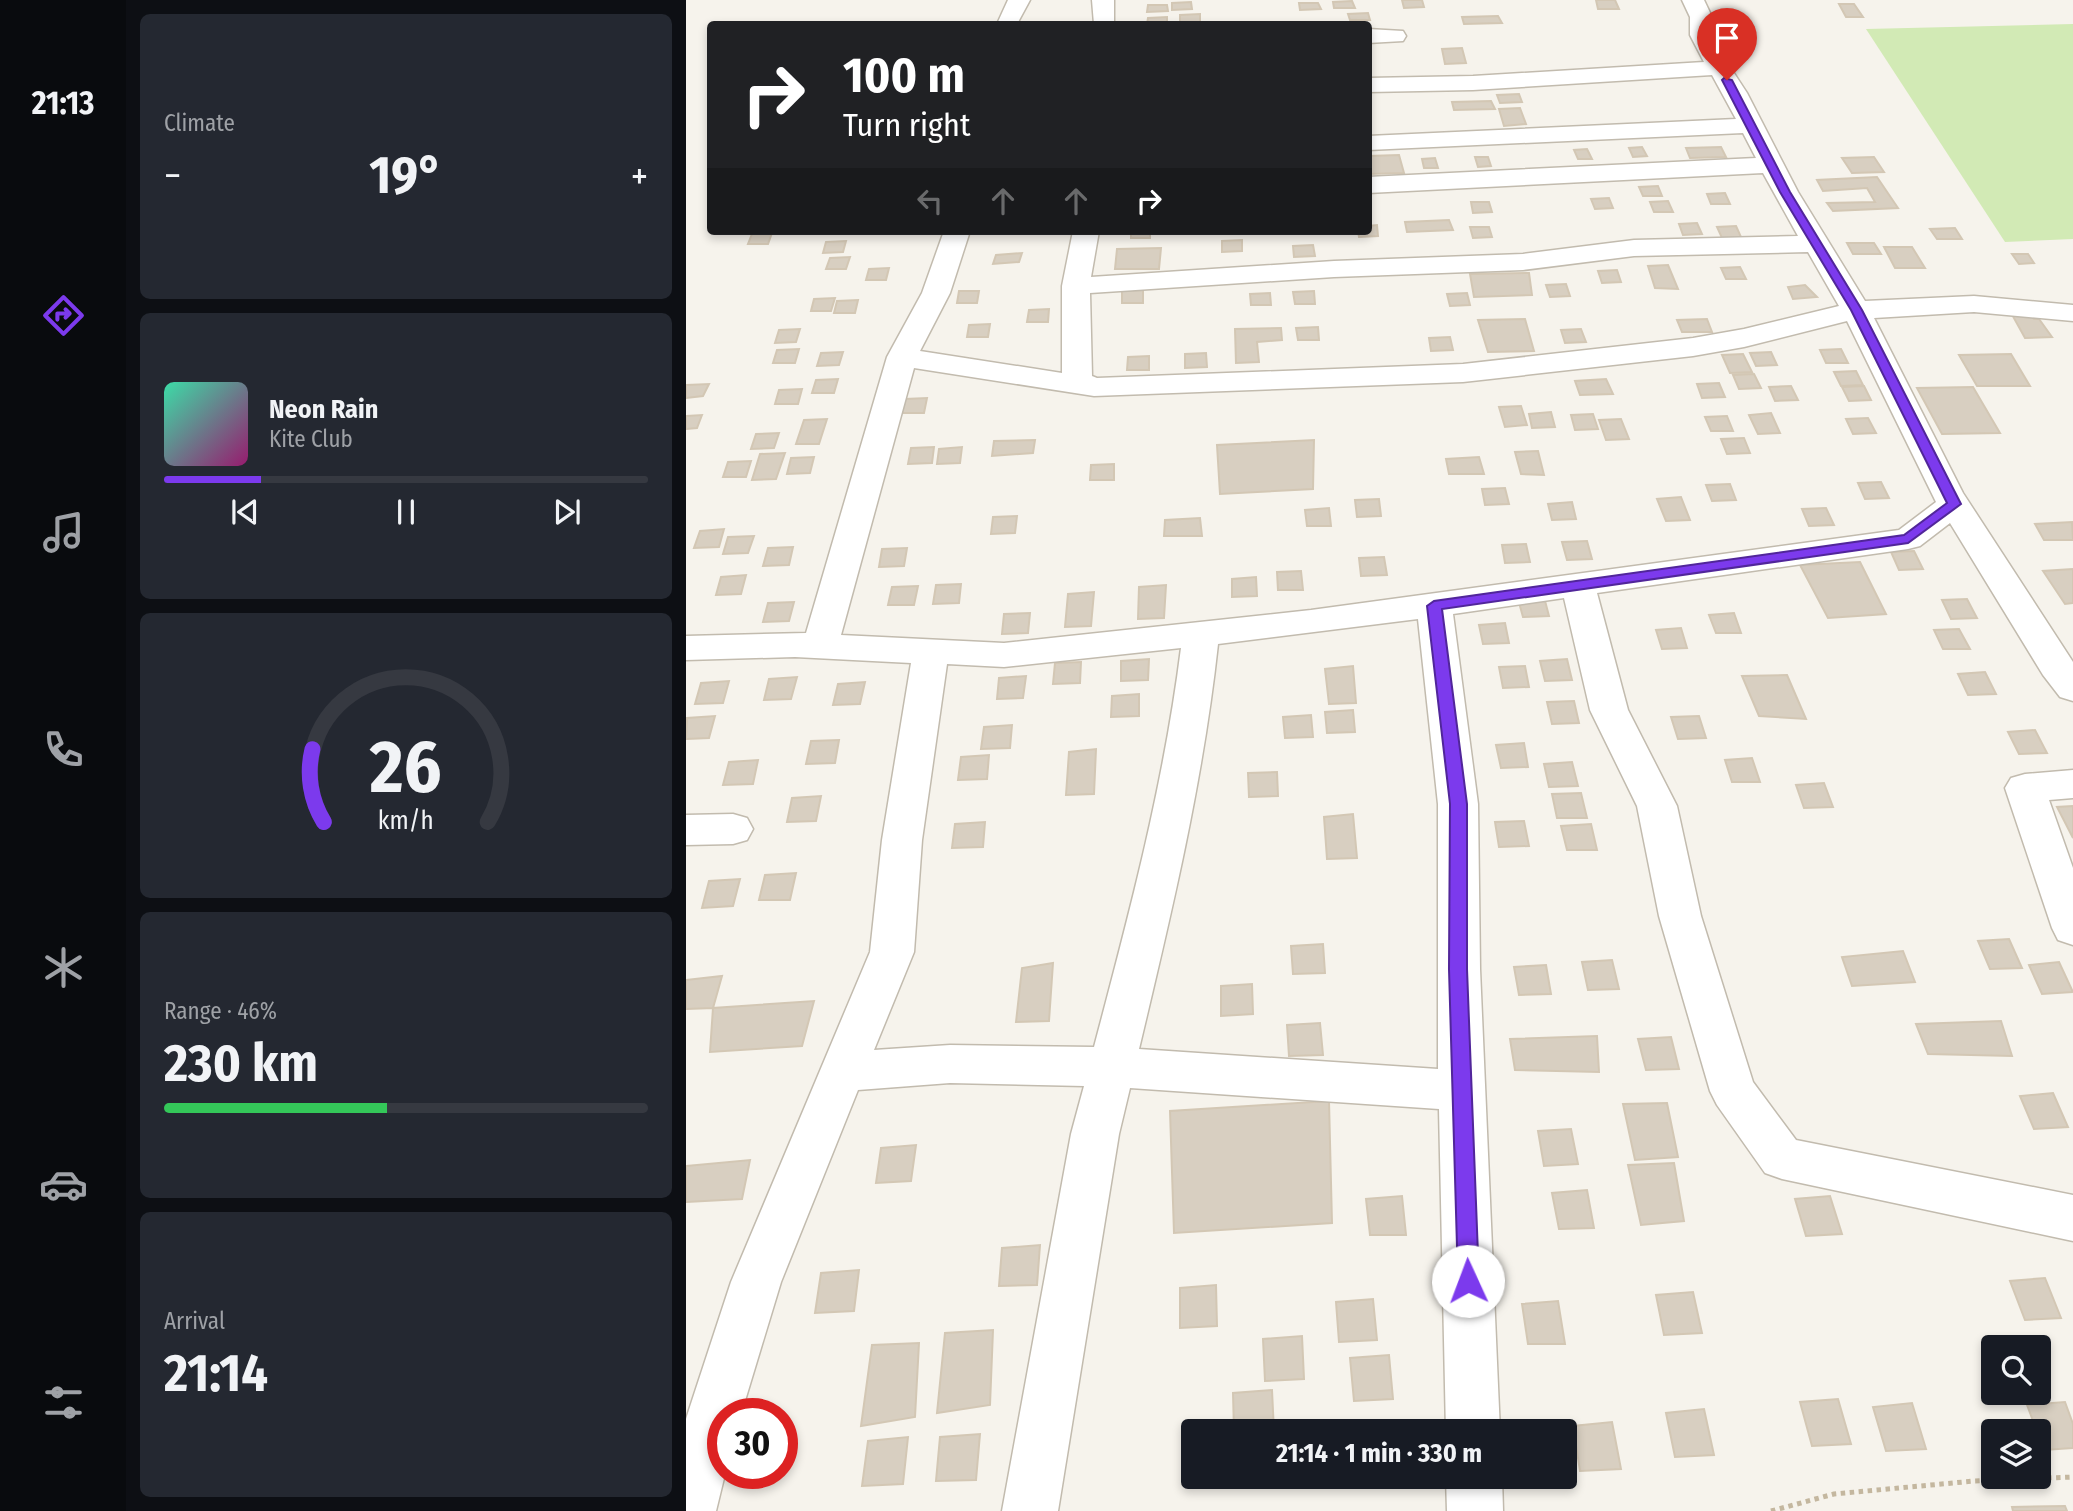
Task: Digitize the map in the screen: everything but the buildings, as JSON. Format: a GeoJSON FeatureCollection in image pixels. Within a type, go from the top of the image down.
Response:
{"type":"FeatureCollection","features":[{"type":"Feature","properties":{"kind":"street"},"geometry":{"type":"LineString","coordinates":[[1008,21],[1019,0]]}},
{"type":"Feature","properties":{"kind":"street"},"geometry":{"type":"LineString","coordinates":[[1103,0],[1104,21]]}},
{"type":"Feature","properties":{"kind":"street"},"geometry":{"type":"LineString","coordinates":[[1693,0],[1701,17],[1701,35],[1706,47],[1856,310],[1954,504],[2056,666],[2073,688]]}},
{"type":"Feature","properties":{"kind":"street"},"geometry":{"type":"LineString","coordinates":[[1372,36],[1395,36]]}},
{"type":"Feature","properties":{"kind":"street"},"geometry":{"type":"LineString","coordinates":[[1372,85],[1473,83],[1719,68]]}},
{"type":"Feature","properties":{"kind":"street"},"geometry":{"type":"LineString","coordinates":[[1372,143],[1751,125]]}},
{"type":"Feature","properties":{"kind":"street"},"geometry":{"type":"LineString","coordinates":[[1372,185],[1772,165]]}},
{"type":"Feature","properties":{"kind":"street"},"geometry":{"type":"LineString","coordinates":[[820,647],[902,357],[936,293],[956,235]]}},
{"type":"Feature","properties":{"kind":"street"},"geometry":{"type":"LineString","coordinates":[[1085,235],[1076,286],[1076,380],[1094,387]]}},
{"type":"Feature","properties":{"kind":"street"},"geometry":{"type":"LineString","coordinates":[[1076,286],[1334,269],[1523,262],[1634,248],[1818,244]]}},
{"type":"Feature","properties":{"kind":"street"},"geometry":{"type":"LineString","coordinates":[[902,357],[1094,387],[1463,373],[1693,347],[1744,338],[1856,310],[1974,304],[2073,313]]}},
{"type":"Feature","properties":{"kind":"street"},"geometry":{"type":"LineString","coordinates":[[686,648],[820,647],[1004,655],[1200,634],[1434,606],[1908,539],[1954,504]]}},
{"type":"Feature","properties":{"kind":"street"},"geometry":{"type":"LineString","coordinates":[[1578,586],[1609,710],[1657,806],[1680,916],[1733,1091],[1782,1158],[2073,1218]]}},
{"type":"Feature","properties":{"kind":"street"},"geometry":{"type":"LineString","coordinates":[[1434,606],[1458,804],[1458,969],[1473,1419]]}},
{"type":"Feature","properties":{"kind":"street"},"geometry":{"type":"LineString","coordinates":[[1030,1511],[1096,1134],[1164,855],[1189,727],[1200,634]]}},
{"type":"Feature","properties":{"kind":"street"},"geometry":{"type":"LineString","coordinates":[[688,1511],[703,1450],[756,1282],[892,952],[902,840],[931,652]]}},
{"type":"Feature","properties":{"kind":"street"},"geometry":{"type":"LineString","coordinates":[[2073,784],[2025,788],[2073,928]]}},
{"type":"Feature","properties":{"kind":"street"},"geometry":{"type":"LineString","coordinates":[[686,830],[733,829]]}},
{"type":"Feature","properties":{"kind":"street"},"geometry":{"type":"LineString","coordinates":[[842,1072],[950,1064],[1113,1066],[1462,1091]]}},
{"type":"Feature","properties":{"kind":"street"},"geometry":{"type":"LineString","coordinates":[[1474,1489],[1475,1511]]}},
{"type":"Feature","properties":{"kind":"path"},"geometry":{"type":"LineString","coordinates":[[1771,1511],[1834,1494],[1974,1481],[2073,1477]]}},
{"type":"Feature","properties":{"kind":"green space"},"geometry":{"type":"Polygon","coordinates":[[[2073,24],[2073,239],[2005,242],[1866,29],[2073,24]]]}},
{"type":"Feature","properties":{"kind":"route"},"geometry":{"type":"LineString","coordinates":[[1468,1281],[1458,969],[1458,804],[1434,606],[1908,539],[1954,504],[1856,310],[1785,192],[1727,80]]}}]}
